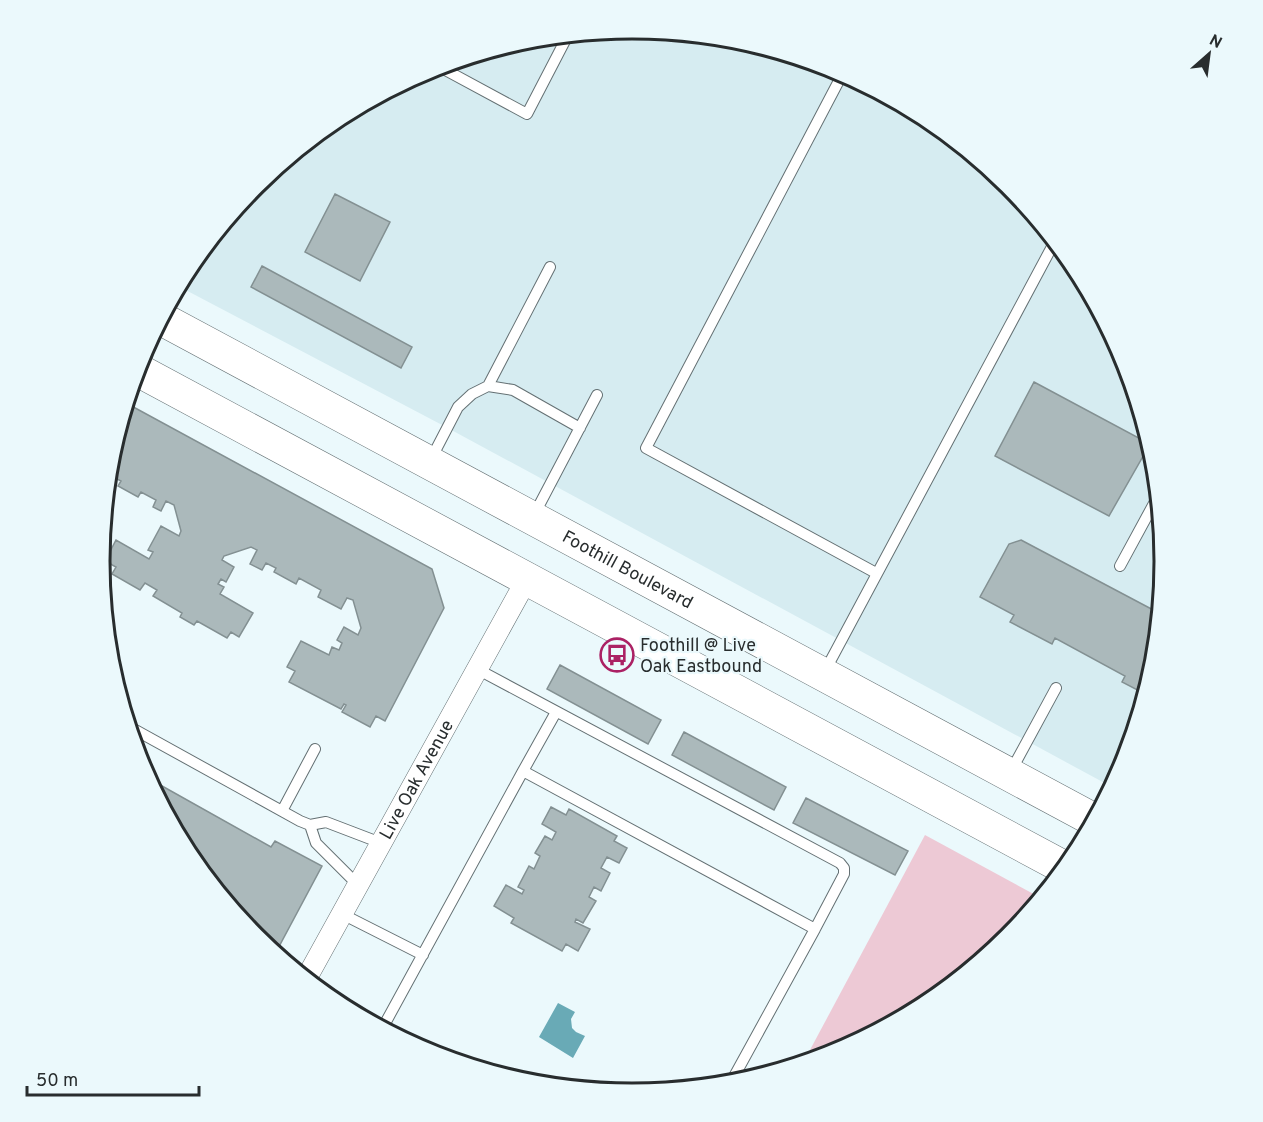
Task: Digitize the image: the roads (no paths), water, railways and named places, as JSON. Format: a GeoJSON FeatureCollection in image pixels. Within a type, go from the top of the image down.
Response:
{"type":"FeatureCollection","features":[{"type":"Feature","properties":{"kind":"main road","name":"Foothill Boulevard"},"geometry":{"type":"LineString","coordinates":[[167,322],[1087,816]]}},
{"type":"Feature","properties":{"kind":"main road"},"geometry":{"type":"LineString","coordinates":[[144,373],[1057,864]]}},
{"type":"Feature","properties":{"kind":"street","name":"Live Oak Avenue"},"geometry":{"type":"LineString","coordinates":[[310,972],[527,579]]}},
{"type":"Feature","properties":{"kind":"lane"},"geometry":{"type":"LineString","coordinates":[[450,72],[526,114],[564,43]]}},
{"type":"Feature","properties":{"kind":"lane"},"geometry":{"type":"LineString","coordinates":[[838,82],[646,448],[876,573]]}},
{"type":"Feature","properties":{"kind":"lane"},"geometry":{"type":"LineString","coordinates":[[823,674],[1051,249]]}},
{"type":"Feature","properties":{"kind":"lane"},"geometry":{"type":"LineString","coordinates":[[488,386],[550,267]]}},
{"type":"Feature","properties":{"kind":"lane"},"geometry":{"type":"LineString","coordinates":[[430,463],[458,407],[472,394],[488,386],[513,390],[580,428]]}},
{"type":"Feature","properties":{"kind":"lane"},"geometry":{"type":"LineString","coordinates":[[533,518],[597,395]]}},
{"type":"Feature","properties":{"kind":"lane"},"geometry":{"type":"LineString","coordinates":[[1120,566],[1150,510]]}},
{"type":"Feature","properties":{"kind":"lane"},"geometry":{"type":"LineString","coordinates":[[477,669],[840,863],[844,868],[844,874],[736,1072]]}},
{"type":"Feature","properties":{"kind":"lane"},"geometry":{"type":"LineString","coordinates":[[1010,774],[1056,688]]}},
{"type":"Feature","properties":{"kind":"lane"},"geometry":{"type":"LineString","coordinates":[[386,1021],[556,712]]}},
{"type":"Feature","properties":{"kind":"lane"},"geometry":{"type":"LineString","coordinates":[[138,731],[310,825],[326,822],[381,843]]}},
{"type":"Feature","properties":{"kind":"lane"},"geometry":{"type":"LineString","coordinates":[[282,811],[315,749]]}},
{"type":"Feature","properties":{"kind":"lane"},"geometry":{"type":"LineString","coordinates":[[523,771],[815,929]]}},
{"type":"Feature","properties":{"kind":"lane"},"geometry":{"type":"LineString","coordinates":[[310,825],[316,843],[358,885]]}},
{"type":"Feature","properties":{"kind":"lane"},"geometry":{"type":"LineString","coordinates":[[342,914],[423,955]]}},
{"type":"Feature","properties":{"kind":"water"},"geometry":{"type":"Polygon","coordinates":[[[558,1003],[575,1012],[571,1019],[572,1028],[585,1036],[573,1058],[539,1037],[558,1003]]]}},
{"type":"Feature","properties":{"kind":"place","name":"Foothill @ Live Oak Eastbound"},"geometry":{"type":"Point","coordinates":[617,655]}}]}
